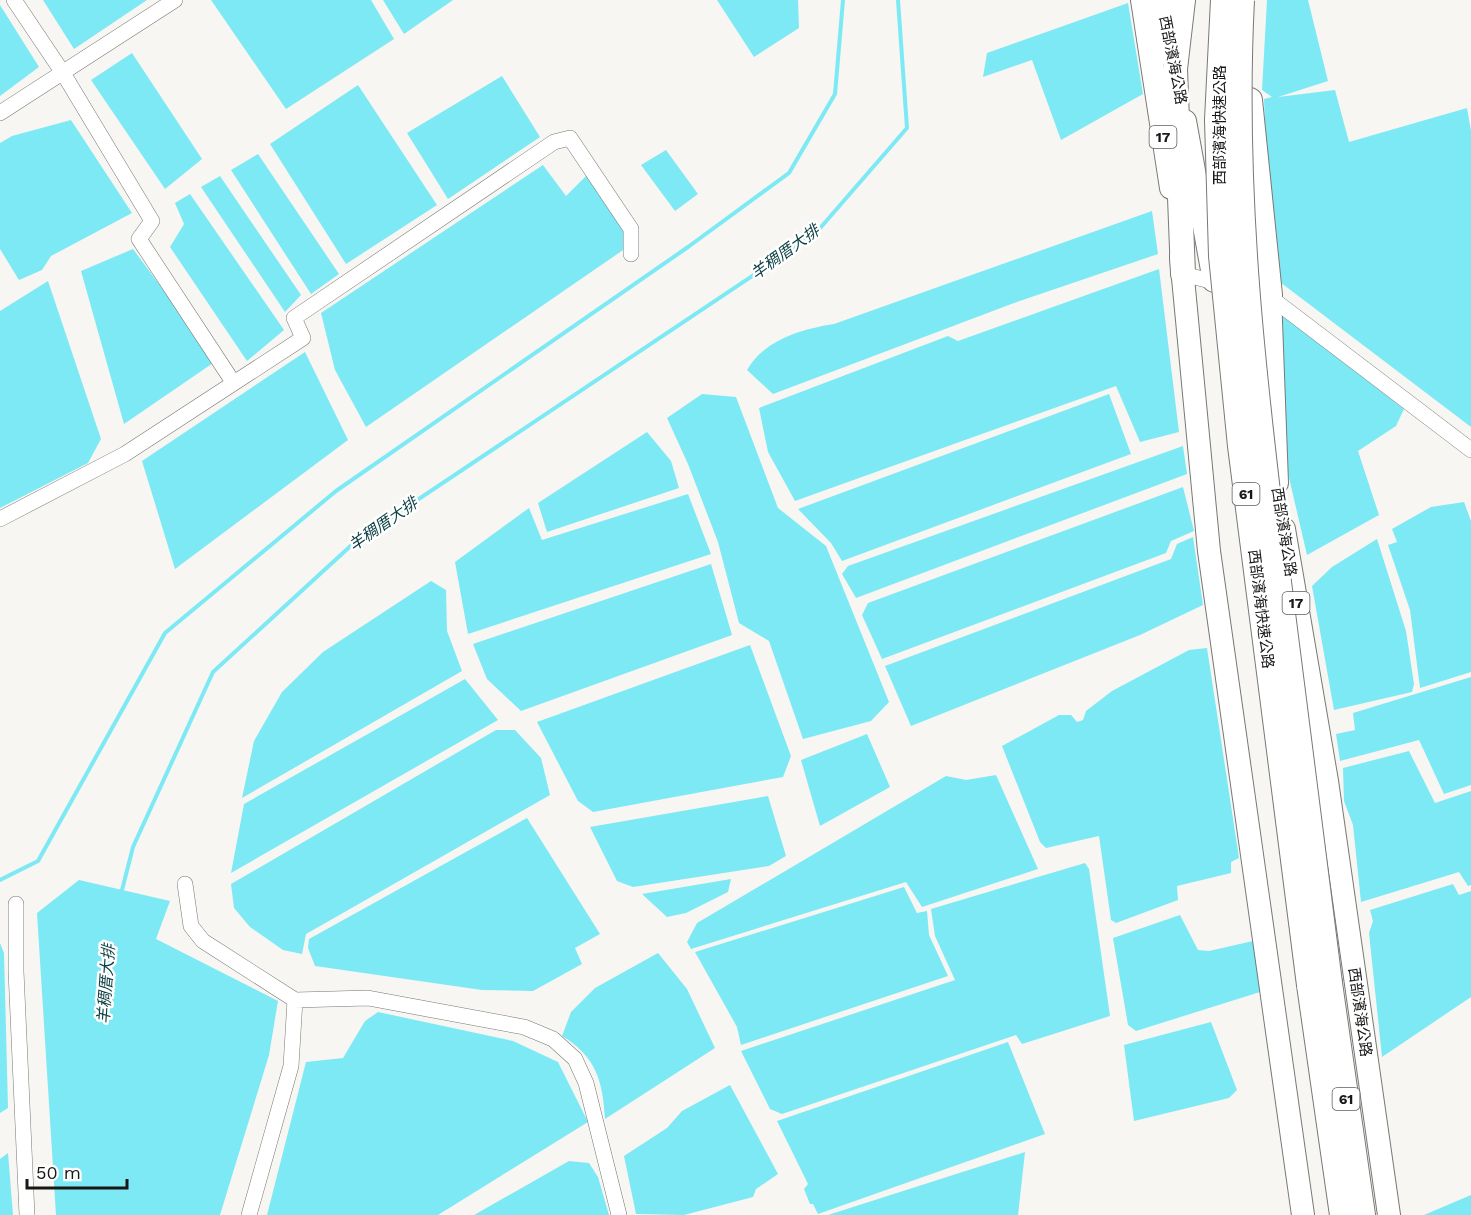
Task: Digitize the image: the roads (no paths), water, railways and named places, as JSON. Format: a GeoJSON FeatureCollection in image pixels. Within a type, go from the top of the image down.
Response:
{"type":"FeatureCollection","features":[{"type":"Feature","properties":{"kind":"highway"},"geometry":{"type":"LineString","coordinates":[[1182,0],[1175,69],[1183,274]]}},
{"type":"Feature","properties":{"kind":"highway","name":"西部濱海快速公路"},"geometry":{"type":"LineString","coordinates":[[1223,0],[1217,120],[1221,256],[1240,446],[1320,984],[1363,1215]]}},
{"type":"Feature","properties":{"kind":"highway","name":"西部濱海快速公路"},"geometry":{"type":"LineString","coordinates":[[1242,0],[1238,125],[1243,252],[1342,1215]]}},
{"type":"Feature","properties":{"kind":"highway"},"geometry":{"type":"LineString","coordinates":[[1248,0],[1250,117],[1270,295]]}},
{"type":"Feature","properties":{"kind":"main road","name":"西部濱海公路"},"geometry":{"type":"LineString","coordinates":[[1142,0],[1183,274],[1209,551],[1303,1215]]}},
{"type":"Feature","properties":{"kind":"main road","name":"西部濱海公路"},"geometry":{"type":"LineString","coordinates":[[1162,0],[1215,283],[1277,483],[1329,793],[1389,1215]]}},
{"type":"Feature","properties":{"kind":"main road"},"geometry":{"type":"LineString","coordinates":[[1270,295],[1277,483]]}},
{"type":"Feature","properties":{"kind":"street"},"geometry":{"type":"LineString","coordinates":[[14,0],[63,73],[152,220],[139,239],[232,382]]}},
{"type":"Feature","properties":{"kind":"street"},"geometry":{"type":"LineString","coordinates":[[0,113],[175,0]]}},
{"type":"Feature","properties":{"kind":"street"},"geometry":{"type":"LineString","coordinates":[[0,519],[125,454],[232,382],[303,338],[294,318],[554,142],[570,138],[631,229],[631,254]]}},
{"type":"Feature","properties":{"kind":"street"},"geometry":{"type":"LineString","coordinates":[[1183,274],[1270,295],[1471,450]]}},
{"type":"Feature","properties":{"kind":"street"},"geometry":{"type":"LineString","coordinates":[[185,884],[191,926],[203,941],[295,1000],[368,998],[524,1027],[552,1039],[575,1059],[586,1083],[619,1215]]}},
{"type":"Feature","properties":{"kind":"street"},"geometry":{"type":"LineString","coordinates":[[16,904],[17,994],[27,1215]]}},
{"type":"Feature","properties":{"kind":"street"},"geometry":{"type":"LineString","coordinates":[[249,1215],[291,1066],[295,1000]]}},
{"type":"Feature","properties":{"kind":"water"},"geometry":{"type":"Polygon","coordinates":[[[43,0],[147,0],[74,49],[43,0]]]}},
{"type":"Feature","properties":{"kind":"water"},"geometry":{"type":"Polygon","coordinates":[[[211,0],[371,0],[394,39],[286,109],[211,0]]]}},
{"type":"Feature","properties":{"kind":"water"},"geometry":{"type":"Polygon","coordinates":[[[383,0],[453,0],[404,34],[383,0]]]}},
{"type":"Feature","properties":{"kind":"water"},"geometry":{"type":"Polygon","coordinates":[[[717,0],[798,0],[799,28],[754,57],[717,0]]]}},
{"type":"Feature","properties":{"kind":"water"},"geometry":{"type":"Polygon","coordinates":[[[1267,0],[1308,0],[1328,81],[1278,97],[1335,90],[1349,142],[1467,108],[1471,131],[1471,427],[1272,276],[1264,99],[1272,97],[1262,90],[1267,0]]]}},
{"type":"Feature","properties":{"kind":"water"},"geometry":{"type":"Polygon","coordinates":[[[1128,3],[1143,94],[1061,140],[1032,60],[983,77],[987,53],[1128,3]]]}},
{"type":"Feature","properties":{"kind":"water"},"geometry":{"type":"Polygon","coordinates":[[[0,5],[39,67],[0,96],[0,5]]]}},
{"type":"Feature","properties":{"kind":"water"},"geometry":{"type":"Polygon","coordinates":[[[132,53],[202,159],[165,189],[91,80],[132,53]]]}},
{"type":"Feature","properties":{"kind":"water"},"geometry":{"type":"Polygon","coordinates":[[[502,76],[540,137],[448,199],[407,133],[502,76]]]}},
{"type":"Feature","properties":{"kind":"water"},"geometry":{"type":"Polygon","coordinates":[[[358,85],[437,205],[346,264],[270,144],[358,85]]]}},
{"type":"Feature","properties":{"kind":"water"},"geometry":{"type":"Polygon","coordinates":[[[71,120],[132,213],[51,256],[42,270],[19,280],[0,249],[0,143],[12,136],[71,120]]]}},
{"type":"Feature","properties":{"kind":"water"},"geometry":{"type":"Polygon","coordinates":[[[666,150],[698,194],[675,211],[641,165],[666,150]]]}},
{"type":"Feature","properties":{"kind":"water"},"geometry":{"type":"Polygon","coordinates":[[[258,154],[339,274],[311,294],[231,170],[258,154]]]}},
{"type":"Feature","properties":{"kind":"water"},"geometry":{"type":"Polygon","coordinates":[[[543,165],[566,196],[588,174],[628,230],[626,248],[366,427],[335,370],[321,313],[543,165]]]}},
{"type":"Feature","properties":{"kind":"water"},"geometry":{"type":"Polygon","coordinates":[[[220,176],[301,295],[285,312],[201,187],[220,176]]]}},
{"type":"Feature","properties":{"kind":"water"},"geometry":{"type":"Polygon","coordinates":[[[190,194],[284,330],[247,361],[170,247],[184,224],[175,203],[190,194]]]}},
{"type":"Feature","properties":{"kind":"water"},"geometry":{"type":"Polygon","coordinates":[[[1152,211],[1158,254],[1014,303],[773,394],[747,370],[763,351],[797,333],[834,324],[1152,211]]]}},
{"type":"Feature","properties":{"kind":"water"},"geometry":{"type":"Polygon","coordinates":[[[133,249],[216,361],[124,424],[81,271],[133,249]]]}},
{"type":"Feature","properties":{"kind":"water"},"geometry":{"type":"Polygon","coordinates":[[[1159,269],[1179,432],[1140,442],[1116,386],[795,501],[768,452],[759,408],[948,336],[958,341],[1159,269]]]}},
{"type":"Feature","properties":{"kind":"water"},"geometry":{"type":"Polygon","coordinates":[[[48,281],[101,439],[88,463],[0,508],[0,311],[48,281]]]}},
{"type":"Feature","properties":{"kind":"water"},"geometry":{"type":"Polygon","coordinates":[[[1273,306],[1404,409],[1396,426],[1358,451],[1379,515],[1307,555],[1287,469],[1273,306]]]}},
{"type":"Feature","properties":{"kind":"water"},"geometry":{"type":"Polygon","coordinates":[[[305,352],[348,440],[175,569],[142,461],[305,352]]]}},
{"type":"Feature","properties":{"kind":"water"},"geometry":{"type":"Polygon","coordinates":[[[702,394],[736,397],[778,508],[826,546],[889,702],[871,721],[803,739],[769,641],[739,623],[718,542],[688,464],[667,418],[702,394]]]}},
{"type":"Feature","properties":{"kind":"water"},"geometry":{"type":"Polygon","coordinates":[[[1109,394],[1131,454],[842,561],[831,543],[798,509],[1109,394]]]}},
{"type":"Feature","properties":{"kind":"water"},"geometry":{"type":"Polygon","coordinates":[[[647,432],[671,461],[679,488],[547,532],[538,503],[647,432]]]}},
{"type":"Feature","properties":{"kind":"water"},"geometry":{"type":"Polygon","coordinates":[[[1183,446],[1187,474],[856,598],[842,574],[848,566],[1183,446]]]}},
{"type":"Feature","properties":{"kind":"water"},"geometry":{"type":"Polygon","coordinates":[[[1183,487],[1194,531],[1171,541],[1166,553],[882,659],[862,615],[868,603],[1183,487]]]}},
{"type":"Feature","properties":{"kind":"water"},"geometry":{"type":"Polygon","coordinates":[[[688,494],[711,554],[468,634],[455,562],[529,508],[542,540],[688,494]]]}},
{"type":"Feature","properties":{"kind":"water"},"geometry":{"type":"Polygon","coordinates":[[[1464,502],[1471,521],[1471,672],[1420,688],[1410,610],[1388,545],[1397,542],[1392,529],[1431,507],[1464,502]]]}},
{"type":"Feature","properties":{"kind":"water"},"geometry":{"type":"Polygon","coordinates":[[[1193,537],[1203,605],[1140,635],[911,726],[885,666],[1171,559],[1177,544],[1193,537]]]}},
{"type":"Feature","properties":{"kind":"water"},"geometry":{"type":"Polygon","coordinates":[[[1377,539],[1406,631],[1414,684],[1412,692],[1334,710],[1312,586],[1332,567],[1377,539]]]}},
{"type":"Feature","properties":{"kind":"water"},"geometry":{"type":"Polygon","coordinates":[[[711,564],[732,635],[521,711],[487,679],[473,644],[711,564]]]}},
{"type":"Feature","properties":{"kind":"water"},"geometry":{"type":"Polygon","coordinates":[[[431,581],[446,590],[447,631],[462,671],[242,798],[254,741],[282,692],[323,652],[431,581]]]}},
{"type":"Feature","properties":{"kind":"water"},"geometry":{"type":"Polygon","coordinates":[[[750,645],[791,756],[783,777],[593,812],[578,801],[537,722],[750,645]]]}},
{"type":"Feature","properties":{"kind":"water"},"geometry":{"type":"Polygon","coordinates":[[[1207,648],[1239,858],[1231,862],[1231,873],[1177,886],[1178,900],[1116,923],[1111,920],[1099,836],[1046,848],[1040,842],[1002,746],[1059,715],[1071,715],[1077,722],[1083,720],[1086,711],[1112,691],[1189,650],[1207,648]]]}},
{"type":"Feature","properties":{"kind":"water"},"geometry":{"type":"Polygon","coordinates":[[[1471,677],[1471,785],[1444,794],[1419,740],[1340,761],[1336,734],[1355,730],[1353,713],[1471,677]]]}},
{"type":"Feature","properties":{"kind":"water"},"geometry":{"type":"Polygon","coordinates":[[[465,679],[498,720],[231,873],[244,804],[465,679]]]}},
{"type":"Feature","properties":{"kind":"water"},"geometry":{"type":"Polygon","coordinates":[[[496,730],[515,730],[541,758],[550,795],[306,934],[302,954],[283,950],[250,927],[234,908],[231,884],[496,730]]]}},
{"type":"Feature","properties":{"kind":"water"},"geometry":{"type":"Polygon","coordinates":[[[867,734],[890,787],[820,826],[801,760],[867,734]]]}},
{"type":"Feature","properties":{"kind":"water"},"geometry":{"type":"Polygon","coordinates":[[[1409,751],[1435,803],[1471,791],[1471,885],[1468,886],[1459,872],[1361,902],[1353,825],[1344,801],[1343,768],[1409,751]]]}},
{"type":"Feature","properties":{"kind":"water"},"geometry":{"type":"Polygon","coordinates":[[[996,775],[1038,869],[922,907],[906,882],[691,949],[687,942],[697,923],[946,776],[966,780],[996,775]]]}},
{"type":"Feature","properties":{"kind":"water"},"geometry":{"type":"Polygon","coordinates":[[[768,796],[786,856],[769,866],[633,887],[617,881],[590,827],[768,796]]]}},
{"type":"Feature","properties":{"kind":"water"},"geometry":{"type":"Polygon","coordinates":[[[527,818],[600,934],[575,948],[582,964],[533,991],[482,990],[315,966],[308,948],[309,939],[527,818]]]}},
{"type":"Feature","properties":{"kind":"water"},"geometry":{"type":"Polygon","coordinates":[[[1085,863],[1089,869],[1110,1016],[1022,1044],[1016,1035],[782,1114],[770,1109],[741,1051],[955,980],[935,936],[931,909],[1085,863]]]}},
{"type":"Feature","properties":{"kind":"water"},"geometry":{"type":"Polygon","coordinates":[[[731,879],[728,892],[686,913],[667,917],[642,894],[731,879]]]}},
{"type":"Feature","properties":{"kind":"water"},"geometry":{"type":"Polygon","coordinates":[[[79,880],[170,901],[156,939],[278,1001],[269,1055],[220,1215],[56,1215],[37,913],[79,880]]]}},
{"type":"Feature","properties":{"kind":"water"},"geometry":{"type":"Polygon","coordinates":[[[1453,884],[1459,895],[1471,891],[1471,997],[1382,1057],[1369,933],[1373,921],[1370,910],[1453,884]]]}},
{"type":"Feature","properties":{"kind":"water"},"geometry":{"type":"Polygon","coordinates":[[[904,887],[917,913],[927,911],[929,935],[948,976],[741,1045],[737,1027],[695,952],[904,887]]]}},
{"type":"Feature","properties":{"kind":"water"},"geometry":{"type":"Polygon","coordinates":[[[1180,915],[1198,950],[1209,951],[1253,941],[1260,992],[1136,1031],[1128,1025],[1113,938],[1180,915]]]}},
{"type":"Feature","properties":{"kind":"water"},"geometry":{"type":"Polygon","coordinates":[[[0,943],[4,953],[8,1108],[0,1113],[0,943]]]}},
{"type":"Feature","properties":{"kind":"water"},"geometry":{"type":"Polygon","coordinates":[[[658,953],[687,989],[715,1048],[605,1119],[602,1093],[590,1061],[583,1052],[562,1036],[571,1012],[595,988],[658,953]]]}},
{"type":"Feature","properties":{"kind":"water"},"geometry":{"type":"Polygon","coordinates":[[[378,1012],[513,1041],[558,1062],[588,1122],[438,1215],[267,1215],[306,1062],[343,1058],[365,1021],[378,1012]]]}},
{"type":"Feature","properties":{"kind":"water"},"geometry":{"type":"Polygon","coordinates":[[[1211,1022],[1237,1090],[1229,1098],[1134,1121],[1124,1045],[1211,1022]]]}},
{"type":"Feature","properties":{"kind":"water"},"geometry":{"type":"Polygon","coordinates":[[[1008,1042],[1045,1134],[818,1214],[813,1204],[810,1204],[804,1189],[808,1184],[777,1121],[1008,1042]]]}},
{"type":"Feature","properties":{"kind":"water"},"geometry":{"type":"Polygon","coordinates":[[[730,1085],[778,1174],[756,1189],[753,1197],[684,1215],[636,1214],[624,1156],[667,1128],[682,1111],[730,1085]]]}},
{"type":"Feature","properties":{"kind":"water"},"geometry":{"type":"Polygon","coordinates":[[[1025,1152],[1018,1215],[828,1215],[1025,1152]]]}},
{"type":"Feature","properties":{"kind":"water"},"geometry":{"type":"Polygon","coordinates":[[[8,1153],[13,1215],[0,1215],[0,1159],[8,1153]]]}},
{"type":"Feature","properties":{"kind":"water"},"geometry":{"type":"Polygon","coordinates":[[[569,1161],[589,1163],[598,1177],[609,1215],[474,1215],[569,1161]]]}},
{"type":"Feature","properties":{"kind":"water"},"geometry":{"type":"Polygon","coordinates":[[[1471,1195],[1471,1215],[1424,1215],[1471,1195]]]}},
{"type":"Feature","properties":{"kind":"waterway"},"geometry":{"type":"LineString","coordinates":[[0,880],[38,861],[165,633],[336,491],[688,247],[789,173],[835,94],[843,0]]}},
{"type":"Feature","properties":{"kind":"waterway","name":"羊稠厝大排"},"geometry":{"type":"LineString","coordinates":[[121,894],[133,847],[213,672],[356,541],[815,234],[907,128],[898,0]]}}]}
